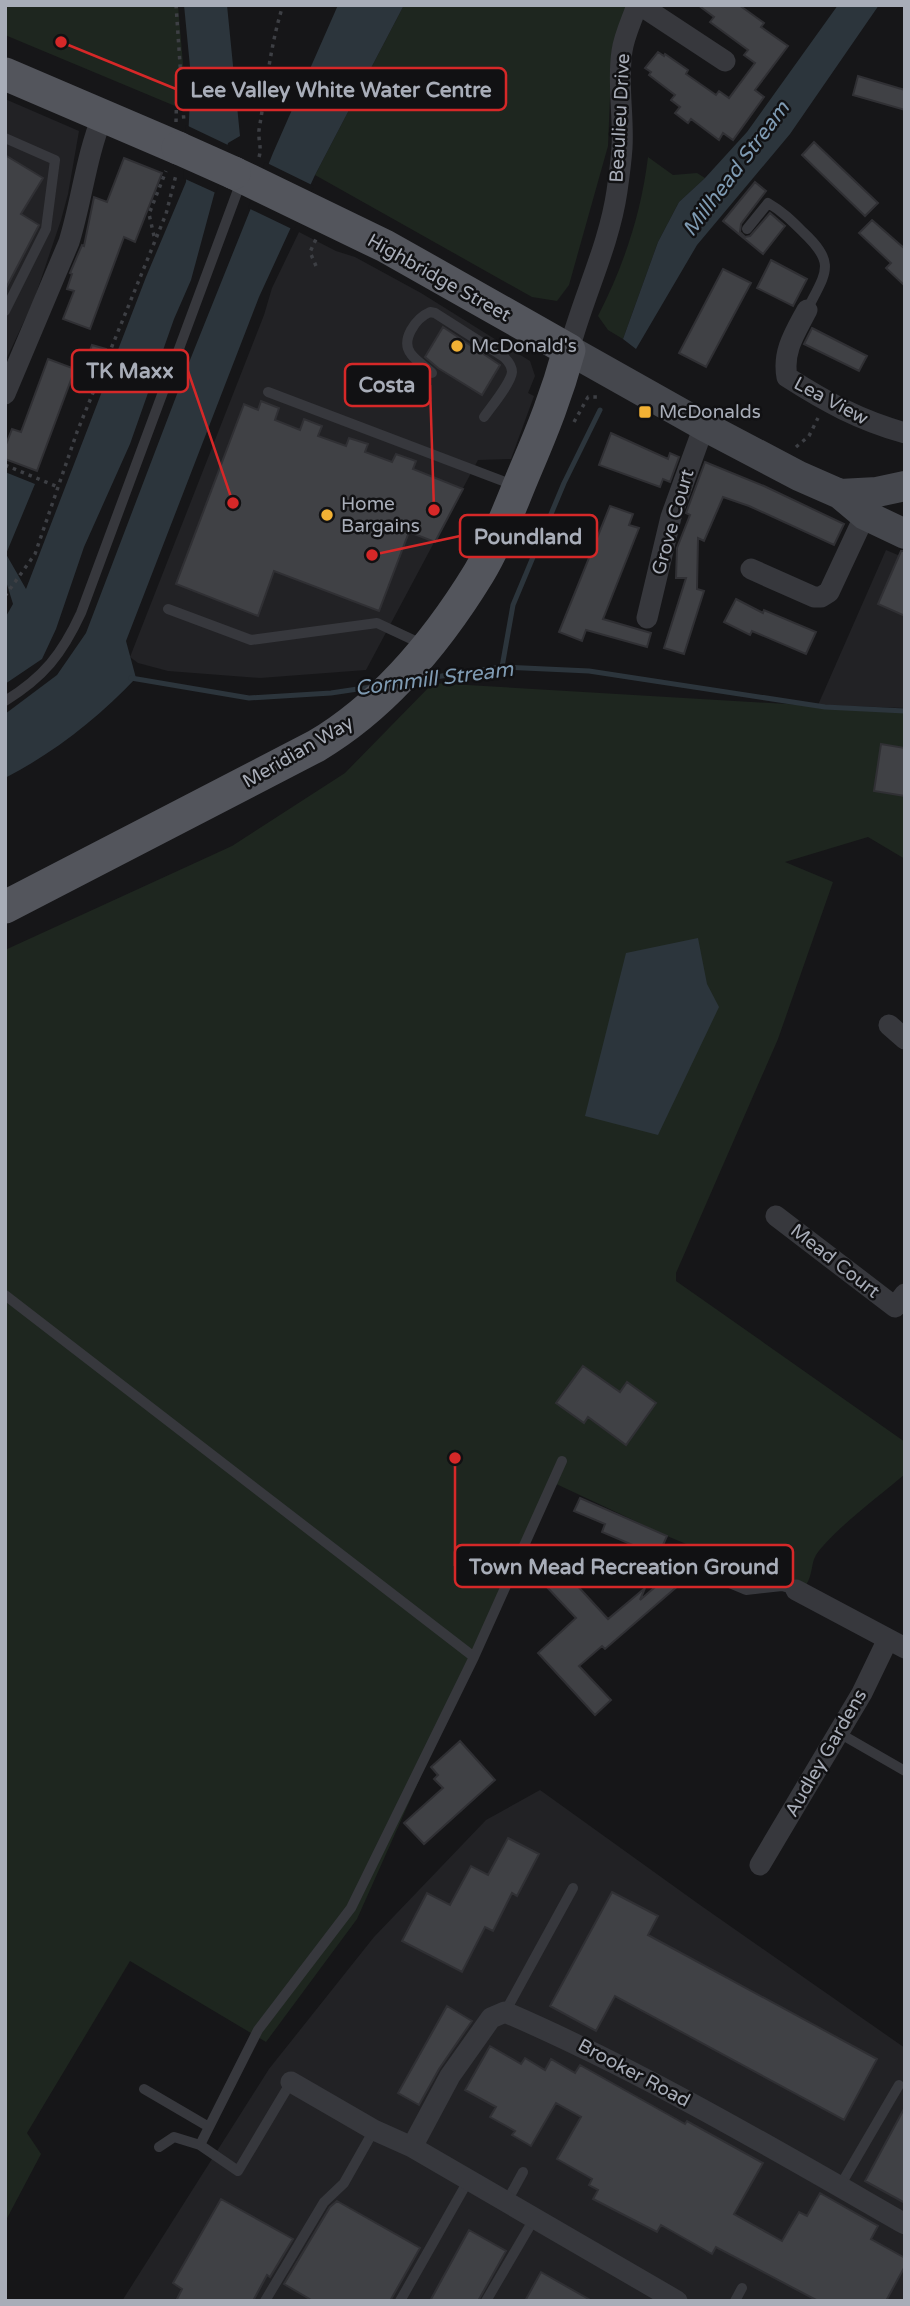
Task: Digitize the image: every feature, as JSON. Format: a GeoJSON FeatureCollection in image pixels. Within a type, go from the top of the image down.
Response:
{"type":"FeatureCollection","features":[{"type":"Feature","properties":{"kind":"main road"},"geometry":{"type":"LineString","coordinates":[[5,74],[174,146]]}},
{"type":"Feature","properties":{"kind":"main road","name":"Highbridge Street"},"geometry":{"type":"LineString","coordinates":[[174,146],[248,175],[316,226],[442,277],[704,426],[840,494],[865,515],[905,534]]}},
{"type":"Feature","properties":{"kind":"main road","name":"Meridian Way"},"geometry":{"type":"LineString","coordinates":[[5,907],[289,761],[332,737],[385,695],[453,611],[480,571],[556,400],[569,351]]}},
{"type":"Feature","properties":{"kind":"main road","name":"Highbridge Street"},"geometry":{"type":"LineString","coordinates":[[840,494],[877,492],[905,486]]}},
{"type":"Feature","properties":{"kind":"street"},"geometry":{"type":"LineString","coordinates":[[638,5],[725,61]]}},
{"type":"Feature","properties":{"kind":"street","name":"Beaulieu Drive"},"geometry":{"type":"LineString","coordinates":[[569,351],[616,195],[622,147],[622,50],[638,5]]}},
{"type":"Feature","properties":{"kind":"street"},"geometry":{"type":"LineString","coordinates":[[5,394],[69,242],[85,169],[103,115]]}},
{"type":"Feature","properties":{"kind":"street","name":"Lea View"},"geometry":{"type":"LineString","coordinates":[[807,310],[784,363],[787,377],[826,402],[869,423],[905,433]]}},
{"type":"Feature","properties":{"kind":"street","name":"Grove Court"},"geometry":{"type":"LineString","coordinates":[[647,618],[671,517],[704,426]]}},
{"type":"Feature","properties":{"kind":"street"},"geometry":{"type":"LineString","coordinates":[[751,569],[814,597],[821,597],[829,592],[865,515]]}},
{"type":"Feature","properties":{"kind":"street","name":"Mead Court"},"geometry":{"type":"LineString","coordinates":[[776,1216],[900,1300]]}},
{"type":"Feature","properties":{"kind":"street"},"geometry":{"type":"LineString","coordinates":[[796,1590],[896,1644]]}},
{"type":"Feature","properties":{"kind":"street","name":"Audley Gardens"},"geometry":{"type":"LineString","coordinates":[[760,1866],[862,1693],[896,1644]]}},
{"type":"Feature","properties":{"kind":"street"},"geometry":{"type":"LineString","coordinates":[[412,2147],[450,2076],[491,2018],[505,2012]]}},
{"type":"Feature","properties":{"kind":"street","name":"Brooker Road"},"geometry":{"type":"LineString","coordinates":[[505,2012],[570,2040],[662,2086],[905,2224]]}},
{"type":"Feature","properties":{"kind":"street"},"geometry":{"type":"LineString","coordinates":[[291,2082],[374,2130],[412,2147],[677,2301]]}},
{"type":"Feature","properties":{"kind":"lane"},"geometry":{"type":"LineString","coordinates":[[5,138],[55,160],[46,229],[5,311]]}},
{"type":"Feature","properties":{"kind":"lane"},"geometry":{"type":"LineString","coordinates":[[5,701],[32,683],[50,666],[68,641],[81,613],[248,175]]}},
{"type":"Feature","properties":{"kind":"lane"},"geometry":{"type":"LineString","coordinates":[[747,229],[768,204],[778,209],[820,248],[825,261],[824,276],[807,310]]}},
{"type":"Feature","properties":{"kind":"lane"},"geometry":{"type":"LineString","coordinates":[[432,373],[408,351],[408,342],[418,320],[430,312],[504,357],[510,364],[512,372],[509,380],[484,417]]}},
{"type":"Feature","properties":{"kind":"lane"},"geometry":{"type":"LineString","coordinates":[[268,392],[518,487]]}},
{"type":"Feature","properties":{"kind":"lane"},"geometry":{"type":"LineString","coordinates":[[168,609],[251,640],[377,622],[426,646]]}},
{"type":"Feature","properties":{"kind":"lane"},"geometry":{"type":"LineString","coordinates":[[5,1295],[474,1657]]}},
{"type":"Feature","properties":{"kind":"lane"},"geometry":{"type":"LineString","coordinates":[[200,2145],[258,2030],[351,1908],[474,1657],[562,1461]]}},
{"type":"Feature","properties":{"kind":"lane"},"geometry":{"type":"LineString","coordinates":[[558,1561],[674,1560],[746,1590],[782,1586],[796,1590]]}},
{"type":"Feature","properties":{"kind":"lane"},"geometry":{"type":"LineString","coordinates":[[839,1733],[905,1771]]}},
{"type":"Feature","properties":{"kind":"lane"},"geometry":{"type":"LineString","coordinates":[[505,2012],[573,1888]]}},
{"type":"Feature","properties":{"kind":"lane"},"geometry":{"type":"LineString","coordinates":[[159,2147],[174,2137],[200,2145],[238,2171],[291,2082]]}},
{"type":"Feature","properties":{"kind":"lane"},"geometry":{"type":"LineString","coordinates":[[840,2186],[899,2085]]}},
{"type":"Feature","properties":{"kind":"lane"},"geometry":{"type":"LineString","coordinates":[[144,2089],[209,2127]]}},
{"type":"Feature","properties":{"kind":"lane"},"geometry":{"type":"LineString","coordinates":[[266,2300],[324,2202],[344,2183],[374,2130]]}},
{"type":"Feature","properties":{"kind":"lane"},"geometry":{"type":"LineString","coordinates":[[506,2203],[523,2172]]}},
{"type":"Feature","properties":{"kind":"lane"},"geometry":{"type":"LineString","coordinates":[[400,2301],[468,2181]]}},
{"type":"Feature","properties":{"kind":"lane"},"geometry":{"type":"LineString","coordinates":[[486,2301],[534,2219]]}},
{"type":"Feature","properties":{"kind":"lane"},"geometry":{"type":"LineString","coordinates":[[735,2301],[742,2288]]}},
{"type":"Feature","properties":{"kind":"path"},"geometry":{"type":"LineString","coordinates":[[6,594],[35,554],[77,432],[154,238],[149,214],[174,146],[177,83],[181,76],[176,5]]}},
{"type":"Feature","properties":{"kind":"path"},"geometry":{"type":"LineString","coordinates":[[248,175],[262,148],[258,138],[283,5]]}},
{"type":"Feature","properties":{"kind":"path"},"geometry":{"type":"LineString","coordinates":[[316,226],[310,253],[316,266]]}},
{"type":"Feature","properties":{"kind":"path"},"geometry":{"type":"LineString","coordinates":[[581,410],[588,397],[609,398]]}},
{"type":"Feature","properties":{"kind":"path"},"geometry":{"type":"LineString","coordinates":[[787,450],[800,444],[808,436],[826,402]]}},
{"type":"Feature","properties":{"kind":"path"},"geometry":{"type":"LineString","coordinates":[[5,465],[58,487]]}},
{"type":"Feature","properties":{"kind":"shaded area"},"geometry":{"type":"Polygon","coordinates":[[[5,5],[178,5],[187,111],[5,35],[5,5]]]}},
{"type":"Feature","properties":{"kind":"shaded area"},"geometry":{"type":"Polygon","coordinates":[[[404,5],[627,5],[612,48],[608,146],[569,285],[557,301],[532,297],[315,175],[404,5]]]}},
{"type":"Feature","properties":{"kind":"shaded area"},"geometry":{"type":"Polygon","coordinates":[[[5,99],[79,131],[61,220],[34,300],[5,362],[5,99]]]}},
{"type":"Feature","properties":{"kind":"shaded area"},"geometry":{"type":"Polygon","coordinates":[[[648,157],[673,175],[697,173],[705,178],[679,202],[658,242],[623,339],[608,330],[598,316],[630,239],[641,199],[648,157]]]}},
{"type":"Feature","properties":{"kind":"shaded area"},"geometry":{"type":"Polygon","coordinates":[[[299,232],[336,251],[355,257],[421,293],[530,361],[535,376],[528,393],[534,396],[511,459],[478,460],[366,670],[260,678],[168,671],[138,663],[130,657],[264,315],[272,288],[299,232]]]}},
{"type":"Feature","properties":{"kind":"shaded area"},"geometry":{"type":"Polygon","coordinates":[[[886,550],[905,558],[905,708],[818,705],[886,550]]]}},
{"type":"Feature","properties":{"kind":"shaded area"},"geometry":{"type":"Polygon","coordinates":[[[433,683],[905,711],[905,859],[868,837],[785,862],[833,882],[778,1039],[676,1273],[676,1281],[905,1442],[905,1474],[824,1545],[814,1558],[806,1585],[773,1580],[667,1536],[552,1482],[357,1919],[266,2042],[130,1961],[27,2133],[41,2154],[5,2222],[5,950],[232,846],[345,773],[433,683]]]}},
{"type":"Feature","properties":{"kind":"shaded area"},"geometry":{"type":"Polygon","coordinates":[[[540,1790],[905,2048],[905,2301],[122,2301],[269,2069],[374,1937],[486,1820],[540,1790]]]}},
{"type":"Feature","properties":{"kind":"water"},"geometry":{"type":"Polygon","coordinates":[[[184,5],[227,5],[240,136],[228,143],[191,280],[174,319],[130,444],[84,547],[56,629],[42,659],[5,684],[5,618],[13,604],[5,578],[5,472],[35,484],[6,554],[26,589],[146,277],[186,182],[191,77],[184,5]]]}},
{"type":"Feature","properties":{"kind":"water"},"geometry":{"type":"Polygon","coordinates":[[[338,5],[404,5],[315,175],[259,297],[126,641],[136,678],[107,707],[75,733],[5,778],[5,714],[57,675],[86,633],[190,360],[273,153],[338,5]]]}},
{"type":"Feature","properties":{"kind":"water"},"geometry":{"type":"Polygon","coordinates":[[[838,5],[879,5],[790,134],[697,245],[636,349],[623,339],[658,242],[679,202],[747,132],[838,5]]]}},
{"type":"Feature","properties":{"kind":"water"},"geometry":{"type":"Polygon","coordinates":[[[698,938],[707,984],[719,1007],[658,1135],[585,1116],[626,953],[698,938]]]}},
{"type":"Feature","properties":{"kind":"pier"},"geometry":{"type":"Polygon","coordinates":[[[186,125],[230,146],[216,193],[183,178],[186,125]]]}},
{"type":"Feature","properties":{"kind":"pier"},"geometry":{"type":"Polygon","coordinates":[[[265,162],[314,186],[294,230],[248,208],[265,162]]]}},
{"type":"Feature","properties":{"kind":"building"},"geometry":{"type":"Polygon","coordinates":[[[698,5],[739,5],[764,23],[761,27],[788,46],[755,90],[764,97],[733,140],[723,133],[719,140],[691,119],[688,123],[675,113],[680,107],[671,100],[675,95],[649,75],[651,72],[645,68],[658,52],[664,56],[665,54],[688,70],[686,74],[716,95],[719,91],[729,98],[755,63],[744,55],[748,50],[710,22],[714,17],[698,5]]]}},
{"type":"Feature","properties":{"kind":"building"},"geometry":{"type":"Polygon","coordinates":[[[858,76],[905,90],[905,110],[853,95],[858,76]]]}},
{"type":"Feature","properties":{"kind":"building"},"geometry":{"type":"Polygon","coordinates":[[[814,142],[878,203],[865,216],[802,155],[814,142]]]}},
{"type":"Feature","properties":{"kind":"building"},"geometry":{"type":"Polygon","coordinates":[[[5,155],[43,178],[21,214],[39,225],[5,290],[5,155]]]}},
{"type":"Feature","properties":{"kind":"building"},"geometry":{"type":"Polygon","coordinates":[[[124,158],[162,173],[135,242],[124,237],[90,329],[63,319],[74,291],[67,289],[72,274],[70,273],[82,245],[84,246],[94,197],[107,202],[124,158]]]}},
{"type":"Feature","properties":{"kind":"building"},"geometry":{"type":"Polygon","coordinates":[[[755,182],[766,191],[741,224],[740,232],[745,237],[750,236],[770,213],[785,226],[763,254],[723,221],[755,182]]]}},
{"type":"Feature","properties":{"kind":"building"},"geometry":{"type":"Polygon","coordinates":[[[872,220],[905,249],[905,286],[886,268],[891,263],[859,233],[872,220]]]}},
{"type":"Feature","properties":{"kind":"building"},"geometry":{"type":"Polygon","coordinates":[[[771,260],[807,279],[793,306],[757,288],[771,260]]]}},
{"type":"Feature","properties":{"kind":"building"},"geometry":{"type":"Polygon","coordinates":[[[723,269],[751,283],[706,367],[679,353],[723,269]]]}},
{"type":"Feature","properties":{"kind":"building","name":"McDonald's"},"geometry":{"type":"Polygon","coordinates":[[[443,327],[500,365],[482,395],[425,357],[443,327]]]}},
{"type":"Feature","properties":{"kind":"building"},"geometry":{"type":"Polygon","coordinates":[[[812,328],[867,356],[859,371],[804,344],[812,328]]]}},
{"type":"Feature","properties":{"kind":"building"},"geometry":{"type":"Polygon","coordinates":[[[92,345],[106,349],[99,367],[86,362],[92,345]]]}},
{"type":"Feature","properties":{"kind":"building"},"geometry":{"type":"Polygon","coordinates":[[[48,359],[75,369],[37,471],[5,459],[5,447],[12,429],[21,432],[48,359]]]}},
{"type":"Feature","properties":{"kind":"building"},"geometry":{"type":"Polygon","coordinates":[[[261,401],[279,408],[275,420],[300,430],[304,419],[322,426],[318,436],[346,446],[349,438],[368,444],[365,452],[392,462],[396,454],[416,461],[413,469],[463,489],[435,542],[409,532],[379,611],[274,571],[258,616],[176,584],[244,404],[258,410],[261,401]]]}},
{"type":"Feature","properties":{"kind":"building"},"geometry":{"type":"Polygon","coordinates":[[[611,433],[668,459],[670,453],[679,457],[670,482],[663,479],[660,487],[599,465],[611,433]]]}},
{"type":"Feature","properties":{"kind":"building"},"geometry":{"type":"Polygon","coordinates":[[[705,462],[764,486],[844,524],[834,545],[723,497],[704,541],[698,538],[697,589],[704,591],[684,654],[664,648],[686,578],[676,578],[677,548],[690,515],[686,513],[705,462]]]}},
{"type":"Feature","properties":{"kind":"building"},"geometry":{"type":"Polygon","coordinates":[[[610,506],[633,514],[629,525],[639,528],[603,619],[651,633],[647,647],[586,630],[582,641],[559,632],[610,506]]]}},
{"type":"Feature","properties":{"kind":"building"},"geometry":{"type":"Polygon","coordinates":[[[901,551],[905,551],[905,616],[878,604],[901,551]]]}},
{"type":"Feature","properties":{"kind":"building"},"geometry":{"type":"Polygon","coordinates":[[[736,599],[763,613],[764,610],[816,632],[806,654],[752,631],[750,635],[724,622],[736,599]]]}},
{"type":"Feature","properties":{"kind":"building"},"geometry":{"type":"Polygon","coordinates":[[[881,744],[905,748],[905,796],[874,791],[881,744]]]}},
{"type":"Feature","properties":{"kind":"building"},"geometry":{"type":"Polygon","coordinates":[[[583,1366],[620,1392],[627,1382],[656,1403],[626,1445],[588,1417],[584,1423],[556,1403],[583,1366]]]}},
{"type":"Feature","properties":{"kind":"building"},"geometry":{"type":"Polygon","coordinates":[[[580,1498],[667,1536],[660,1552],[649,1552],[602,1532],[605,1524],[574,1511],[580,1498]]]}},
{"type":"Feature","properties":{"kind":"building"},"geometry":{"type":"Polygon","coordinates":[[[562,1569],[608,1619],[645,1588],[640,1600],[676,1569],[683,1572],[687,1578],[605,1649],[602,1646],[579,1666],[611,1700],[595,1715],[538,1653],[576,1618],[545,1585],[562,1569]]]}},
{"type":"Feature","properties":{"kind":"building"},"geometry":{"type":"Polygon","coordinates":[[[460,1741],[495,1780],[424,1844],[404,1823],[443,1788],[434,1779],[438,1775],[431,1767],[460,1741]]]}},
{"type":"Feature","properties":{"kind":"building"},"geometry":{"type":"Polygon","coordinates":[[[508,1838],[539,1854],[517,1896],[512,1893],[493,1931],[485,1927],[462,1972],[402,1941],[427,1893],[450,1905],[471,1866],[488,1875],[508,1838]]]}},
{"type":"Feature","properties":{"kind":"building"},"geometry":{"type":"Polygon","coordinates":[[[612,1892],[658,1916],[648,1935],[877,2059],[844,2120],[615,1996],[596,2031],[550,2006],[612,1892]]]}},
{"type":"Feature","properties":{"kind":"building"},"geometry":{"type":"Polygon","coordinates":[[[447,2006],[472,2021],[439,2069],[419,2105],[398,2093],[447,2006]]]}},
{"type":"Feature","properties":{"kind":"building"},"geometry":{"type":"Polygon","coordinates":[[[490,2046],[521,2064],[525,2058],[545,2070],[551,2059],[575,2073],[580,2065],[685,2124],[687,2121],[763,2163],[734,2214],[782,2241],[799,2212],[807,2216],[820,2193],[878,2226],[871,2239],[905,2258],[905,2266],[886,2301],[818,2301],[716,2247],[712,2254],[661,2225],[657,2232],[593,2199],[598,2190],[589,2185],[592,2179],[557,2159],[581,2117],[556,2103],[531,2146],[512,2135],[515,2131],[490,2117],[496,2107],[465,2090],[490,2046]]]}},
{"type":"Feature","properties":{"kind":"building"},"geometry":{"type":"Polygon","coordinates":[[[905,2107],[905,2203],[865,2181],[905,2107]]]}},
{"type":"Feature","properties":{"kind":"building"},"geometry":{"type":"Polygon","coordinates":[[[221,2199],[293,2239],[270,2277],[267,2275],[253,2301],[176,2301],[182,2289],[173,2283],[221,2199]]]}},
{"type":"Feature","properties":{"kind":"building"},"geometry":{"type":"Polygon","coordinates":[[[337,2201],[420,2248],[390,2301],[313,2301],[284,2284],[330,2207],[337,2201]]]}},
{"type":"Feature","properties":{"kind":"building"},"geometry":{"type":"Polygon","coordinates":[[[469,2230],[506,2251],[478,2301],[430,2301],[469,2230]]]}},
{"type":"Feature","properties":{"kind":"building"},"geometry":{"type":"Polygon","coordinates":[[[541,2272],[592,2301],[525,2301],[541,2272]]]}},
{"type":"Feature","properties":{"kind":"waterway","name":"Millhead Stream"},"geometry":{"type":"LineString","coordinates":[[502,667],[513,605],[564,483],[600,410]]}},
{"type":"Feature","properties":{"kind":"waterway","name":"Cornmill Stream"},"geometry":{"type":"LineString","coordinates":[[415,680],[502,667],[589,671],[825,707],[905,711]]}},
{"type":"Feature","properties":{"kind":"waterway","name":"Cornmill Stream"},"geometry":{"type":"LineString","coordinates":[[131,678],[249,698],[331,693],[371,687]]}},
{"type":"Feature","properties":{"kind":"place","name":"Lee Valley White Water Centre"},"geometry":{"type":"Point","coordinates":[61,42]}},
{"type":"Feature","properties":{"kind":"place","name":"McDonald's"},"geometry":{"type":"Point","coordinates":[457,346]}},
{"type":"Feature","properties":{"kind":"place","name":"McDonalds"},"geometry":{"type":"Point","coordinates":[645,412]}},
{"type":"Feature","properties":{"kind":"place","name":"TK Maxx"},"geometry":{"type":"Point","coordinates":[233,503]}},
{"type":"Feature","properties":{"kind":"place","name":"Costa"},"geometry":{"type":"Point","coordinates":[434,510]}},
{"type":"Feature","properties":{"kind":"place","name":"Home Bargains"},"geometry":{"type":"Point","coordinates":[327,515]}},
{"type":"Feature","properties":{"kind":"place","name":"Poundland"},"geometry":{"type":"Point","coordinates":[372,555]}},
{"type":"Feature","properties":{"kind":"place","name":"Town Mead Recreation Ground"},"geometry":{"type":"Point","coordinates":[455,1458]}}]}
